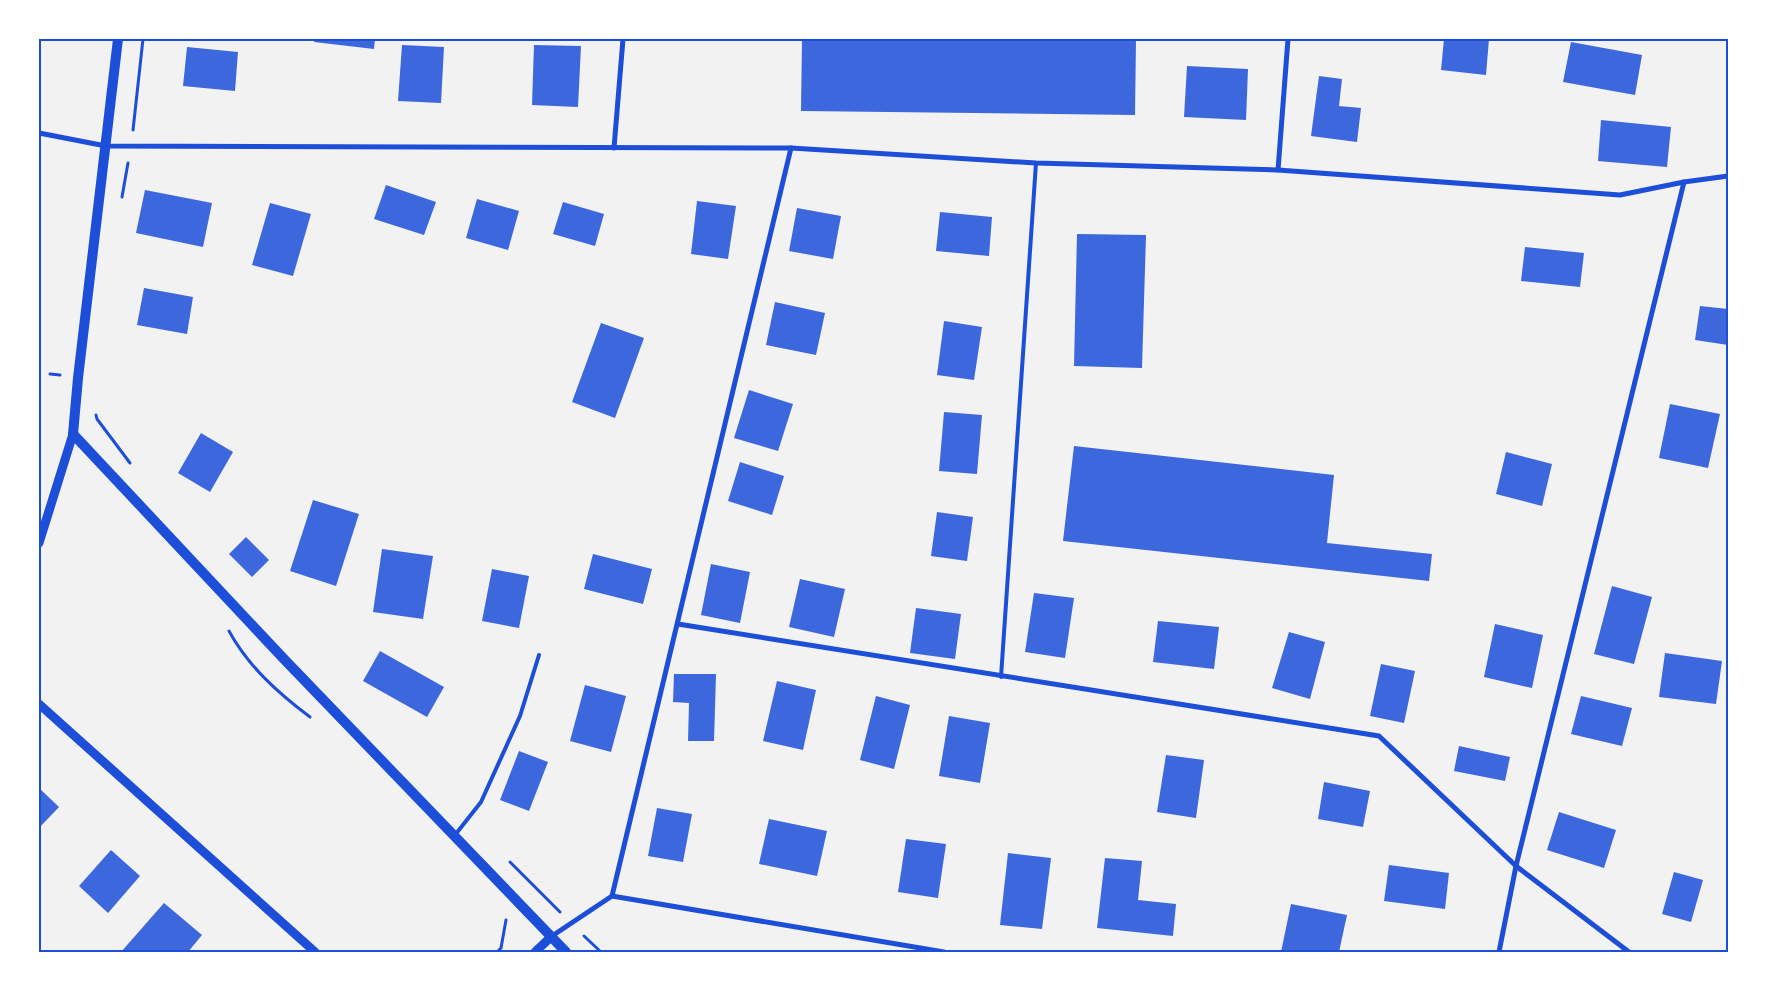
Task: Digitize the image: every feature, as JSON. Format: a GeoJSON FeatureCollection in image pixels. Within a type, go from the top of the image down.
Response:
{"type":"FeatureCollection","features":[{"type":"Feature","properties":{"kind":"main road"},"geometry":{"type":"LineString","coordinates":[[118,39],[73,434],[283,658],[566,952]]}},
{"type":"Feature","properties":{"kind":"street"},"geometry":{"type":"LineString","coordinates":[[614,148],[623,39]]}},
{"type":"Feature","properties":{"kind":"street"},"geometry":{"type":"LineString","coordinates":[[1278,170],[1288,39]]}},
{"type":"Feature","properties":{"kind":"street"},"geometry":{"type":"LineString","coordinates":[[39,133],[106,146],[791,148],[1036,163],[1278,170],[1620,195],[1684,182],[1728,176]]}},
{"type":"Feature","properties":{"kind":"street"},"geometry":{"type":"LineString","coordinates":[[535,952],[552,936],[612,896],[791,148]]}},
{"type":"Feature","properties":{"kind":"street"},"geometry":{"type":"LineString","coordinates":[[1499,952],[1516,866],[1684,182]]}},
{"type":"Feature","properties":{"kind":"street"},"geometry":{"type":"LineString","coordinates":[[39,543],[73,434]]}},
{"type":"Feature","properties":{"kind":"street"},"geometry":{"type":"LineString","coordinates":[[678,624],[1378,736],[1516,866],[1629,952]]}},
{"type":"Feature","properties":{"kind":"street"},"geometry":{"type":"LineString","coordinates":[[39,704],[315,952]]}},
{"type":"Feature","properties":{"kind":"street"},"geometry":{"type":"LineString","coordinates":[[612,896],[944,952]]}},
{"type":"Feature","properties":{"kind":"lane"},"geometry":{"type":"LineString","coordinates":[[1001,676],[1036,163]]}},
{"type":"Feature","properties":{"kind":"lane"},"geometry":{"type":"LineString","coordinates":[[455,835],[481,802],[520,716],[539,655]]}},
{"type":"Feature","properties":{"kind":"path"},"geometry":{"type":"LineString","coordinates":[[120,204],[131,146],[143,39]]}},
{"type":"Feature","properties":{"kind":"path"},"geometry":{"type":"LineString","coordinates":[[95,412],[97,419],[135,470]]}},
{"type":"Feature","properties":{"kind":"building"},"geometry":{"type":"Polygon","coordinates":[[[315,39],[375,39],[374,49],[314,42],[315,39]]]}},
{"type":"Feature","properties":{"kind":"building"},"geometry":{"type":"Polygon","coordinates":[[[802,39],[1136,39],[1135,115],[801,111],[802,39]]]}},
{"type":"Feature","properties":{"kind":"building"},"geometry":{"type":"Polygon","coordinates":[[[1444,39],[1489,39],[1486,75],[1441,70],[1444,39]]]}},
{"type":"Feature","properties":{"kind":"building"},"geometry":{"type":"Polygon","coordinates":[[[1571,42],[1642,55],[1635,95],[1563,82],[1571,42]]]}},
{"type":"Feature","properties":{"kind":"building"},"geometry":{"type":"Polygon","coordinates":[[[402,45],[444,47],[441,103],[398,101],[402,45]]]}},
{"type":"Feature","properties":{"kind":"building"},"geometry":{"type":"Polygon","coordinates":[[[534,45],[581,46],[578,107],[532,105],[534,45]]]}},
{"type":"Feature","properties":{"kind":"building"},"geometry":{"type":"Polygon","coordinates":[[[187,47],[238,52],[235,91],[183,86],[187,47]]]}},
{"type":"Feature","properties":{"kind":"building"},"geometry":{"type":"Polygon","coordinates":[[[1187,66],[1248,69],[1246,120],[1184,117],[1187,66]]]}},
{"type":"Feature","properties":{"kind":"building"},"geometry":{"type":"Polygon","coordinates":[[[1319,76],[1342,79],[1339,106],[1361,108],[1357,142],[1311,136],[1319,76]]]}},
{"type":"Feature","properties":{"kind":"building"},"geometry":{"type":"Polygon","coordinates":[[[1601,120],[1671,127],[1667,167],[1598,161],[1601,120]]]}},
{"type":"Feature","properties":{"kind":"building"},"geometry":{"type":"Polygon","coordinates":[[[386,185],[436,202],[424,235],[374,219],[386,185]]]}},
{"type":"Feature","properties":{"kind":"building"},"geometry":{"type":"Polygon","coordinates":[[[145,190],[212,203],[203,247],[136,233],[145,190]]]}},
{"type":"Feature","properties":{"kind":"building"},"geometry":{"type":"Polygon","coordinates":[[[477,199],[519,211],[508,250],[466,238],[477,199]]]}},
{"type":"Feature","properties":{"kind":"building"},"geometry":{"type":"Polygon","coordinates":[[[697,201],[736,206],[728,259],[691,254],[697,201]]]}},
{"type":"Feature","properties":{"kind":"building"},"geometry":{"type":"Polygon","coordinates":[[[563,202],[604,214],[595,246],[553,234],[563,202]]]}},
{"type":"Feature","properties":{"kind":"building"},"geometry":{"type":"Polygon","coordinates":[[[270,203],[311,214],[293,276],[252,265],[270,203]]]}},
{"type":"Feature","properties":{"kind":"building"},"geometry":{"type":"Polygon","coordinates":[[[797,208],[841,216],[833,259],[789,251],[797,208]]]}},
{"type":"Feature","properties":{"kind":"building"},"geometry":{"type":"Polygon","coordinates":[[[940,212],[992,217],[989,256],[936,251],[940,212]]]}},
{"type":"Feature","properties":{"kind":"building"},"geometry":{"type":"Polygon","coordinates":[[[1077,234],[1146,235],[1142,368],[1074,366],[1077,234]]]}},
{"type":"Feature","properties":{"kind":"building"},"geometry":{"type":"Polygon","coordinates":[[[1525,247],[1584,253],[1580,287],[1521,281],[1525,247]]]}},
{"type":"Feature","properties":{"kind":"building"},"geometry":{"type":"Polygon","coordinates":[[[144,288],[193,297],[187,334],[137,325],[144,288]]]}},
{"type":"Feature","properties":{"kind":"building"},"geometry":{"type":"Polygon","coordinates":[[[775,302],[825,313],[816,355],[766,345],[775,302]]]}},
{"type":"Feature","properties":{"kind":"building"},"geometry":{"type":"Polygon","coordinates":[[[1700,306],[1728,309],[1728,345],[1695,340],[1700,306]]]}},
{"type":"Feature","properties":{"kind":"building"},"geometry":{"type":"Polygon","coordinates":[[[944,321],[982,327],[974,380],[937,375],[944,321]]]}},
{"type":"Feature","properties":{"kind":"building"},"geometry":{"type":"Polygon","coordinates":[[[601,323],[644,338],[615,418],[572,402],[601,323]]]}},
{"type":"Feature","properties":{"kind":"building"},"geometry":{"type":"Polygon","coordinates":[[[749,390],[793,404],[778,451],[734,438],[749,390]]]}},
{"type":"Feature","properties":{"kind":"building"},"geometry":{"type":"Polygon","coordinates":[[[1670,404],[1720,414],[1708,468],[1659,458],[1670,404]]]}},
{"type":"Feature","properties":{"kind":"building"},"geometry":{"type":"Polygon","coordinates":[[[944,412],[982,415],[977,474],[939,471],[944,412]]]}},
{"type":"Feature","properties":{"kind":"building"},"geometry":{"type":"Polygon","coordinates":[[[201,433],[233,452],[210,492],[178,473],[201,433]]]}},
{"type":"Feature","properties":{"kind":"building"},"geometry":{"type":"Polygon","coordinates":[[[1074,446],[1334,475],[1327,543],[1432,554],[1429,581],[1063,541],[1074,446]]]}},
{"type":"Feature","properties":{"kind":"building"},"geometry":{"type":"Polygon","coordinates":[[[1506,452],[1552,464],[1542,506],[1496,494],[1506,452]]]}},
{"type":"Feature","properties":{"kind":"building"},"geometry":{"type":"Polygon","coordinates":[[[740,462],[784,476],[772,515],[728,501],[740,462]]]}},
{"type":"Feature","properties":{"kind":"building"},"geometry":{"type":"Polygon","coordinates":[[[313,500],[359,514],[336,586],[290,571],[313,500]]]}},
{"type":"Feature","properties":{"kind":"building"},"geometry":{"type":"Polygon","coordinates":[[[937,512],[973,517],[967,561],[931,556],[937,512]]]}},
{"type":"Feature","properties":{"kind":"building"},"geometry":{"type":"Polygon","coordinates":[[[246,537],[269,560],[252,577],[229,554],[246,537]]]}},
{"type":"Feature","properties":{"kind":"building"},"geometry":{"type":"Polygon","coordinates":[[[382,549],[433,556],[423,619],[373,612],[382,549]]]}},
{"type":"Feature","properties":{"kind":"building"},"geometry":{"type":"Polygon","coordinates":[[[593,554],[652,569],[643,604],[584,589],[593,554]]]}},
{"type":"Feature","properties":{"kind":"building"},"geometry":{"type":"Polygon","coordinates":[[[711,564],[750,572],[740,623],[701,615],[711,564]]]}},
{"type":"Feature","properties":{"kind":"building"},"geometry":{"type":"Polygon","coordinates":[[[492,569],[529,576],[519,628],[482,621],[492,569]]]}},
{"type":"Feature","properties":{"kind":"building"},"geometry":{"type":"Polygon","coordinates":[[[800,579],[845,589],[834,637],[789,627],[800,579]]]}},
{"type":"Feature","properties":{"kind":"building"},"geometry":{"type":"Polygon","coordinates":[[[1612,586],[1652,597],[1634,664],[1594,654],[1612,586]]]}},
{"type":"Feature","properties":{"kind":"building"},"geometry":{"type":"Polygon","coordinates":[[[1034,593],[1074,598],[1065,658],[1025,652],[1034,593]]]}},
{"type":"Feature","properties":{"kind":"building"},"geometry":{"type":"Polygon","coordinates":[[[916,608],[961,614],[955,659],[910,653],[916,608]]]}},
{"type":"Feature","properties":{"kind":"building"},"geometry":{"type":"Polygon","coordinates":[[[1158,621],[1219,627],[1214,669],[1153,662],[1158,621]]]}},
{"type":"Feature","properties":{"kind":"building"},"geometry":{"type":"Polygon","coordinates":[[[1495,624],[1543,635],[1532,688],[1484,677],[1495,624]]]}},
{"type":"Feature","properties":{"kind":"building"},"geometry":{"type":"Polygon","coordinates":[[[1289,632],[1325,642],[1310,699],[1272,688],[1289,632]]]}},
{"type":"Feature","properties":{"kind":"building"},"geometry":{"type":"Polygon","coordinates":[[[380,651],[444,687],[427,717],[363,681],[380,651]]]}},
{"type":"Feature","properties":{"kind":"building"},"geometry":{"type":"Polygon","coordinates":[[[1665,653],[1722,661],[1716,704],[1659,697],[1665,653]]]}},
{"type":"Feature","properties":{"kind":"building"},"geometry":{"type":"Polygon","coordinates":[[[1381,664],[1415,671],[1404,723],[1370,716],[1381,664]]]}},
{"type":"Feature","properties":{"kind":"building"},"geometry":{"type":"Polygon","coordinates":[[[674,674],[716,674],[714,741],[688,741],[689,703],[673,702],[674,674]]]}},
{"type":"Feature","properties":{"kind":"building"},"geometry":{"type":"Polygon","coordinates":[[[777,681],[816,690],[803,750],[763,741],[777,681]]]}},
{"type":"Feature","properties":{"kind":"building"},"geometry":{"type":"Polygon","coordinates":[[[585,685],[626,696],[611,752],[570,741],[585,685]]]}},
{"type":"Feature","properties":{"kind":"building"},"geometry":{"type":"Polygon","coordinates":[[[876,696],[910,705],[894,769],[860,760],[876,696]]]}},
{"type":"Feature","properties":{"kind":"building"},"geometry":{"type":"Polygon","coordinates":[[[1581,696],[1632,708],[1622,746],[1571,734],[1581,696]]]}},
{"type":"Feature","properties":{"kind":"building"},"geometry":{"type":"Polygon","coordinates":[[[949,716],[990,723],[980,783],[939,776],[949,716]]]}},
{"type":"Feature","properties":{"kind":"building"},"geometry":{"type":"Polygon","coordinates":[[[1459,746],[1510,757],[1505,781],[1454,771],[1459,746]]]}},
{"type":"Feature","properties":{"kind":"building"},"geometry":{"type":"Polygon","coordinates":[[[519,751],[548,762],[529,811],[500,800],[519,751]]]}},
{"type":"Feature","properties":{"kind":"building"},"geometry":{"type":"Polygon","coordinates":[[[1166,755],[1204,760],[1196,818],[1157,812],[1166,755]]]}},
{"type":"Feature","properties":{"kind":"building"},"geometry":{"type":"Polygon","coordinates":[[[1324,782],[1370,791],[1363,827],[1318,819],[1324,782]]]}},
{"type":"Feature","properties":{"kind":"building"},"geometry":{"type":"Polygon","coordinates":[[[39,788],[59,807],[39,828],[39,788]]]}},
{"type":"Feature","properties":{"kind":"building"},"geometry":{"type":"Polygon","coordinates":[[[657,808],[692,814],[683,862],[648,856],[657,808]]]}},
{"type":"Feature","properties":{"kind":"building"},"geometry":{"type":"Polygon","coordinates":[[[1559,812],[1616,830],[1604,868],[1547,850],[1559,812]]]}},
{"type":"Feature","properties":{"kind":"building"},"geometry":{"type":"Polygon","coordinates":[[[769,819],[827,831],[817,876],[759,864],[769,819]]]}},
{"type":"Feature","properties":{"kind":"building"},"geometry":{"type":"Polygon","coordinates":[[[906,839],[946,844],[938,898],[898,892],[906,839]]]}},
{"type":"Feature","properties":{"kind":"building"},"geometry":{"type":"Polygon","coordinates":[[[111,850],[140,876],[108,913],[79,886],[111,850]]]}},
{"type":"Feature","properties":{"kind":"building"},"geometry":{"type":"Polygon","coordinates":[[[1008,853],[1051,858],[1042,929],[1000,925],[1008,853]]]}},
{"type":"Feature","properties":{"kind":"building"},"geometry":{"type":"Polygon","coordinates":[[[1105,858],[1142,861],[1138,900],[1176,904],[1173,936],[1097,928],[1105,858]]]}},
{"type":"Feature","properties":{"kind":"building"},"geometry":{"type":"Polygon","coordinates":[[[1389,865],[1449,873],[1445,909],[1384,901],[1389,865]]]}},
{"type":"Feature","properties":{"kind":"building"},"geometry":{"type":"Polygon","coordinates":[[[1674,872],[1703,880],[1691,922],[1662,914],[1674,872]]]}},
{"type":"Feature","properties":{"kind":"building"},"geometry":{"type":"Polygon","coordinates":[[[164,903],[202,935],[188,952],[121,952],[164,903]]]}},
{"type":"Feature","properties":{"kind":"building"},"geometry":{"type":"Polygon","coordinates":[[[1291,904],[1347,915],[1339,952],[1281,952],[1291,904]]]}}]}
